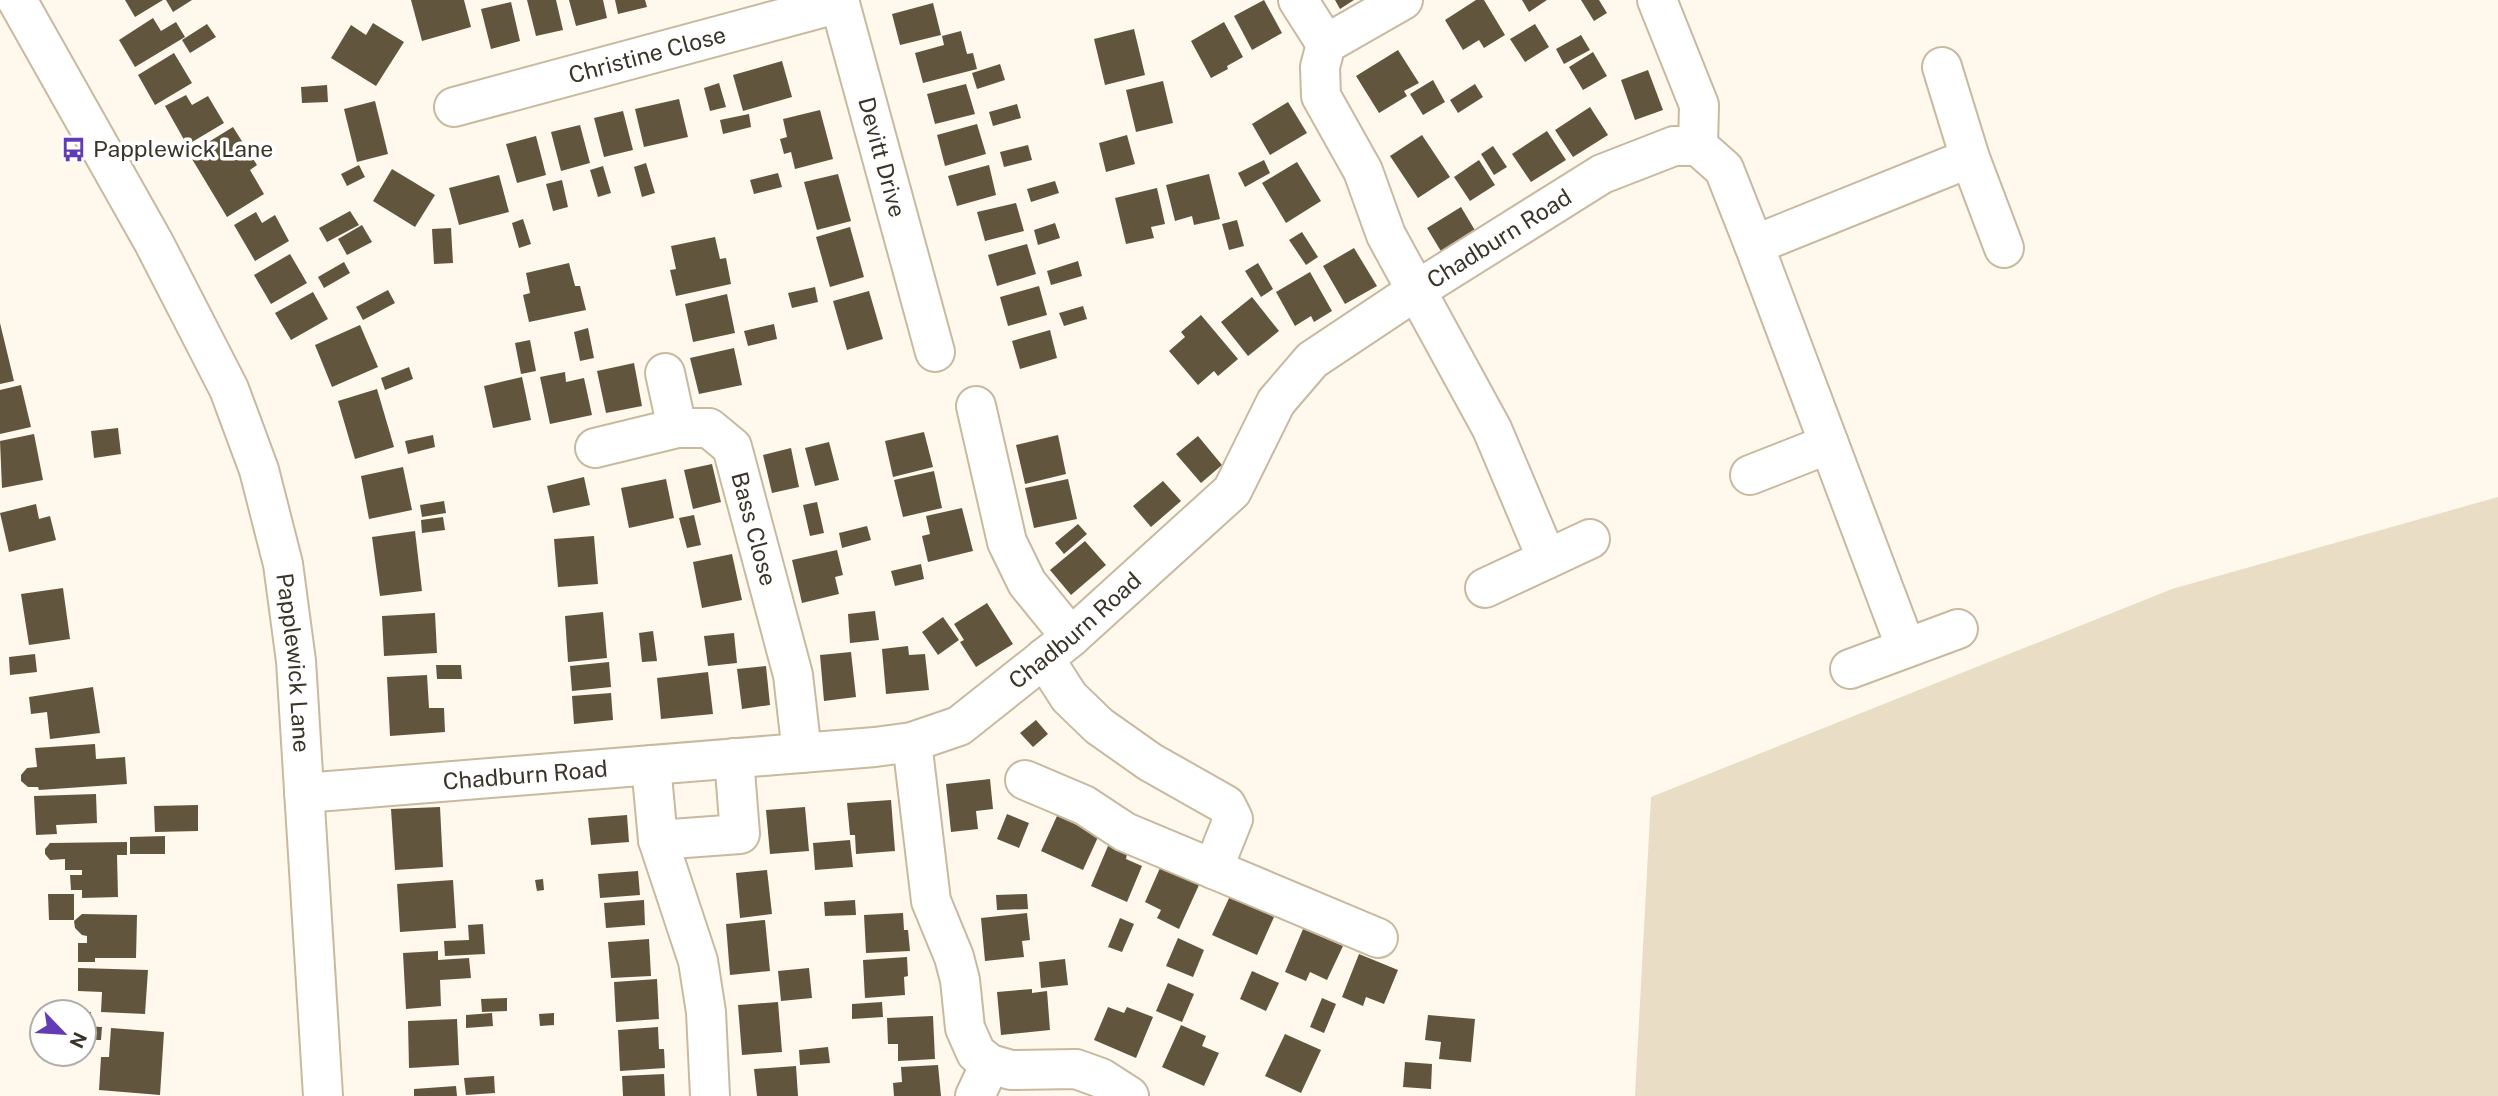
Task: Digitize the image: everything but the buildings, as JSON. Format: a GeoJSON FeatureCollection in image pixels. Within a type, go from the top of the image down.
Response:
{"type":"FeatureCollection","features":[{"type":"Feature","properties":{"kind":"street","name":"Papplewick Lane"},"geometry":{"type":"LineString","coordinates":[[17,0],[160,255],[229,389],[259,470],[284,576],[296,661],[323,1096]]}},
{"type":"Feature","properties":{"kind":"street"},"geometry":{"type":"LineString","coordinates":[[1298,0],[1326,44]]}},
{"type":"Feature","properties":{"kind":"street"},"geometry":{"type":"LineString","coordinates":[[1404,0],[1326,44],[1320,67],[1321,96],[1363,170],[1385,235],[1492,429],[1547,559]]}},
{"type":"Feature","properties":{"kind":"street"},"geometry":{"type":"LineString","coordinates":[[1657,0],[1699,104],[1698,146],[1724,169],[1906,648]]}},
{"type":"Feature","properties":{"kind":"street","name":"Christine Close"},"geometry":{"type":"LineString","coordinates":[[454,107],[839,1]]}},
{"type":"Feature","properties":{"kind":"street","name":"Devitt Drive"},"geometry":{"type":"LineString","coordinates":[[839,1],[940,309],[935,352]]}},
{"type":"Feature","properties":{"kind":"street"},"geometry":{"type":"LineString","coordinates":[[1942,67],[1970,158],[2004,248]]}},
{"type":"Feature","properties":{"kind":"street","name":"Chadburn Road"},"geometry":{"type":"LineString","coordinates":[[304,793],[912,742],[959,726],[1057,648],[1232,491],[1276,402],[1312,360],[1417,290],[1602,174],[1674,146],[1698,146]]}},
{"type":"Feature","properties":{"kind":"street"},"geometry":{"type":"LineString","coordinates":[[1754,245],[1970,158]]}},
{"type":"Feature","properties":{"kind":"street"},"geometry":{"type":"LineString","coordinates":[[665,373],[677,428]]}},
{"type":"Feature","properties":{"kind":"street"},"geometry":{"type":"LineString","coordinates":[[976,406],[1007,542],[1057,648],[1069,697],[1099,726],[1150,762],[1226,805],[1233,819],[1213,869]]}},
{"type":"Feature","properties":{"kind":"street","name":"Bass Close"},"geometry":{"type":"LineString","coordinates":[[595,448],[677,428],[709,428],[732,447],[793,675],[802,753]]}},
{"type":"Feature","properties":{"kind":"street"},"geometry":{"type":"LineString","coordinates":[[1750,475],[1829,444]]}},
{"type":"Feature","properties":{"kind":"street"},"geometry":{"type":"LineString","coordinates":[[1485,588],[1590,539]]}},
{"type":"Feature","properties":{"kind":"street"},"geometry":{"type":"LineString","coordinates":[[1850,669],[1958,629]]}},
{"type":"Feature","properties":{"kind":"street"},"geometry":{"type":"LineString","coordinates":[[912,742],[931,901],[954,957],[960,980],[965,1028],[976,1053],[983,1080],[1011,1070],[1076,1069],[1101,1078],[1129,1096]]}},
{"type":"Feature","properties":{"kind":"street"},"geometry":{"type":"LineString","coordinates":[[658,840],[740,834],[734,758]]}},
{"type":"Feature","properties":{"kind":"street"},"geometry":{"type":"LineString","coordinates":[[651,765],[658,840],[698,961],[706,1012],[710,1096]]}},
{"type":"Feature","properties":{"kind":"street"},"geometry":{"type":"LineString","coordinates":[[1026,780],[1084,805],[1125,832],[1378,938]]}},
{"type":"Feature","properties":{"kind":"shaded area"},"geometry":{"type":"Polygon","coordinates":[[[2498,497],[2498,1096],[1635,1096],[1651,797],[2172,589],[2498,497]]]}},
{"type":"Feature","properties":{"kind":"place","name":"Papplewick Lane"},"geometry":{"type":"Point","coordinates":[73,149]}}]}
